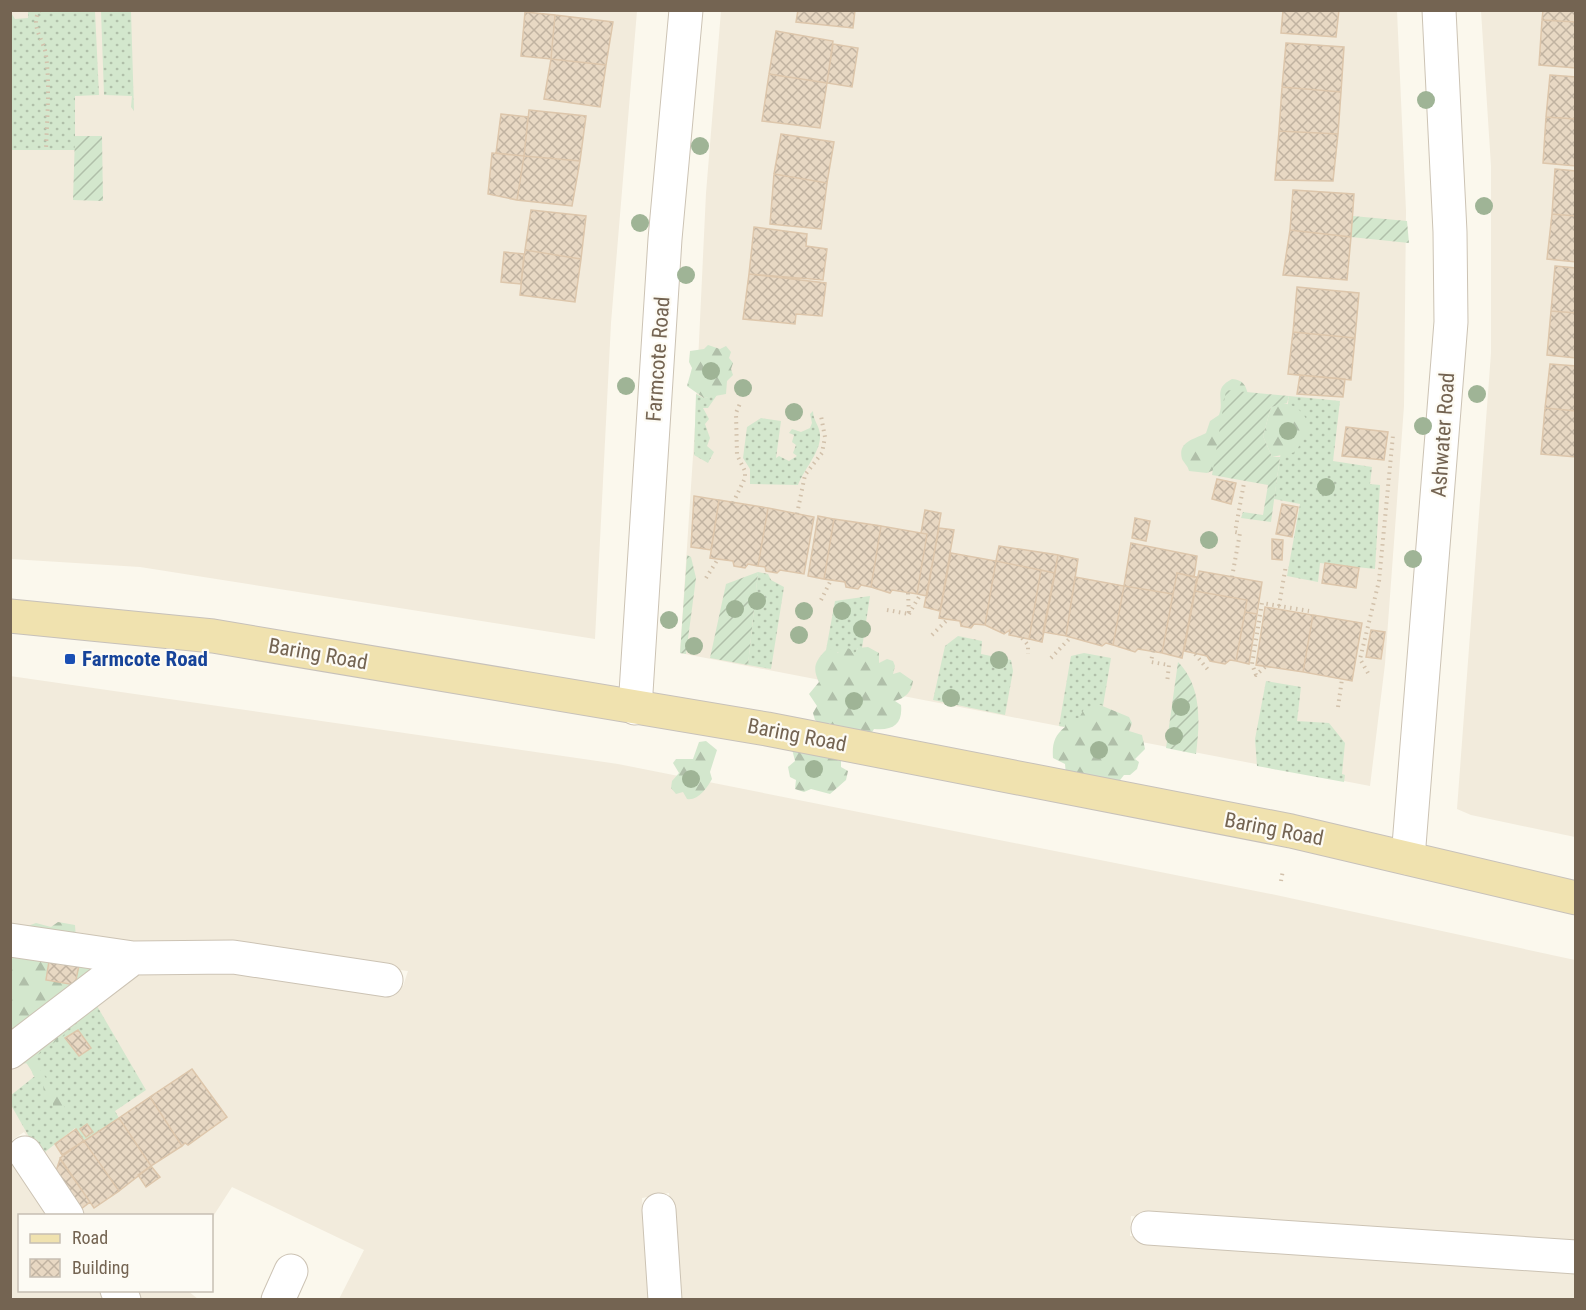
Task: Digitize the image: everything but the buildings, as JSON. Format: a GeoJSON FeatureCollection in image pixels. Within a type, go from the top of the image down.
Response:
{"type":"FeatureCollection","features":[{"type":"Feature","properties":{"kind":"main road","name":"Baring Road"},"geometry":{"type":"LineString","coordinates":[[10,616],[213,636],[767,729],[1291,831],[1575,898]]}},
{"type":"Feature","properties":{"kind":"street","name":"Farmcote Road"},"geometry":{"type":"LineString","coordinates":[[635,708],[665,239],[686,10]]}},
{"type":"Feature","properties":{"kind":"street","name":"Ashwater Road"},"geometry":{"type":"LineString","coordinates":[[1408,858],[1451,322],[1450,232],[1439,10]]}},
{"type":"Feature","properties":{"kind":"street"},"geometry":{"type":"LineString","coordinates":[[10,940],[133,958],[233,957],[386,980]]}},
{"type":"Feature","properties":{"kind":"street"},"geometry":{"type":"LineString","coordinates":[[10,1052],[133,958]]}},
{"type":"Feature","properties":{"kind":"street"},"geometry":{"type":"LineString","coordinates":[[25,1154],[66,1214]]}},
{"type":"Feature","properties":{"kind":"street"},"geometry":{"type":"LineString","coordinates":[[659,1210],[665,1299]]}},
{"type":"Feature","properties":{"kind":"street"},"geometry":{"type":"LineString","coordinates":[[1148,1228],[1575,1257]]}},
{"type":"Feature","properties":{"kind":"path"},"geometry":{"type":"LineString","coordinates":[[40,10],[36,25],[46,53],[48,73],[46,150]]}},
{"type":"Feature","properties":{"kind":"path"},"geometry":{"type":"LineString","coordinates":[[733,503],[745,478],[745,471],[736,455],[736,413],[741,401]]}},
{"type":"Feature","properties":{"kind":"path"},"geometry":{"type":"LineString","coordinates":[[797,514],[805,476],[822,453],[825,437],[821,416]]}},
{"type":"Feature","properties":{"kind":"path"},"geometry":{"type":"LineString","coordinates":[[1368,673],[1360,659],[1378,581],[1393,435]]}},
{"type":"Feature","properties":{"kind":"path"},"geometry":{"type":"LineString","coordinates":[[1232,577],[1240,533],[1235,532],[1244,483]]}},
{"type":"Feature","properties":{"kind":"path"},"geometry":{"type":"LineString","coordinates":[[1234,493],[1242,494]]}},
{"type":"Feature","properties":{"kind":"path"},"geometry":{"type":"LineString","coordinates":[[706,578],[718,559]]}},
{"type":"Feature","properties":{"kind":"path"},"geometry":{"type":"LineString","coordinates":[[1280,606],[1286,565]]}},
{"type":"Feature","properties":{"kind":"path"},"geometry":{"type":"LineString","coordinates":[[821,600],[831,580]]}},
{"type":"Feature","properties":{"kind":"path"},"geometry":{"type":"LineString","coordinates":[[908,593],[909,614]]}},
{"type":"Feature","properties":{"kind":"path"},"geometry":{"type":"LineString","coordinates":[[909,614],[920,595]]}},
{"type":"Feature","properties":{"kind":"path"},"geometry":{"type":"LineString","coordinates":[[1266,666],[1256,675],[1252,664],[1262,603],[1309,611]]}},
{"type":"Feature","properties":{"kind":"path"},"geometry":{"type":"LineString","coordinates":[[887,610],[909,614]]}},
{"type":"Feature","properties":{"kind":"path"},"geometry":{"type":"LineString","coordinates":[[932,635],[948,619]]}},
{"type":"Feature","properties":{"kind":"path"},"geometry":{"type":"LineString","coordinates":[[1052,658],[1071,637]]}},
{"type":"Feature","properties":{"kind":"path"},"geometry":{"type":"LineString","coordinates":[[1022,638],[1028,645],[1028,654]]}},
{"type":"Feature","properties":{"kind":"path"},"geometry":{"type":"LineString","coordinates":[[1153,651],[1151,662],[1169,665],[1167,683]]}},
{"type":"Feature","properties":{"kind":"path"},"geometry":{"type":"LineString","coordinates":[[1195,654],[1209,671]]}},
{"type":"Feature","properties":{"kind":"path"},"geometry":{"type":"LineString","coordinates":[[1338,707],[1342,679]]}},
{"type":"Feature","properties":{"kind":"shaded area"},"geometry":{"type":"Polygon","coordinates":[[[10,11],[637,11],[611,323],[595,639],[140,567],[11,559],[10,11]]]}},
{"type":"Feature","properties":{"kind":"shaded area"},"geometry":{"type":"Polygon","coordinates":[[[721,11],[1397,11],[1406,211],[1404,406],[1385,664],[1370,786],[680,653],[695,426],[706,193],[721,11]]]}},
{"type":"Feature","properties":{"kind":"shaded area"},"geometry":{"type":"Polygon","coordinates":[[[1481,11],[1575,11],[1575,837],[1471,815],[1457,809],[1491,353],[1491,166],[1481,11]]]}},
{"type":"Feature","properties":{"kind":"shaded area"},"geometry":{"type":"Polygon","coordinates":[[[10,676],[618,764],[1276,895],[1575,960],[1575,1244],[1131,1216],[1130,1236],[1575,1267],[1575,1299],[676,1299],[669,1193],[642,1198],[650,1299],[339,1299],[364,1250],[232,1187],[213,1216],[213,1214],[77,1214],[24,1132],[11,1141],[11,1070],[144,970],[241,968],[403,986],[408,971],[199,945],[130,948],[11,934],[10,676]]]}},
{"type":"Feature","properties":{"kind":"shaded area"},"geometry":{"type":"Polygon","coordinates":[[[10,1147],[56,1214],[18,1214],[18,1292],[108,1292],[113,1299],[11,1299],[10,1147]]]}},
{"type":"Feature","properties":{"kind":"shaded area"},"geometry":{"type":"Polygon","coordinates":[[[128,1292],[189,1292],[198,1299],[133,1299],[128,1292]]]}},
{"type":"Feature","properties":{"kind":"green space"},"geometry":{"type":"Polygon","coordinates":[[[10,11],[15,19],[28,18],[28,12],[95,11],[99,95],[75,96],[75,150],[11,150],[10,11]]]}},
{"type":"Feature","properties":{"kind":"green space"},"geometry":{"type":"Polygon","coordinates":[[[101,11],[131,11],[134,111],[131,107],[132,96],[104,95],[101,11]]]}},
{"type":"Feature","properties":{"kind":"green space"},"geometry":{"type":"Polygon","coordinates":[[[75,136],[102,136],[103,201],[73,200],[75,136]]]}},
{"type":"Feature","properties":{"kind":"green space"},"geometry":{"type":"Polygon","coordinates":[[[1353,216],[1407,221],[1409,243],[1351,237],[1353,216]]]}},
{"type":"Feature","properties":{"kind":"green space"},"geometry":{"type":"Polygon","coordinates":[[[708,345],[720,349],[726,346],[731,352],[729,358],[733,363],[731,369],[733,375],[727,381],[726,394],[704,398],[687,386],[692,368],[689,362],[690,351],[704,349],[708,345]]]}},
{"type":"Feature","properties":{"kind":"green space"},"geometry":{"type":"Polygon","coordinates":[[[1232,379],[1243,384],[1248,395],[1214,470],[1207,473],[1189,471],[1182,459],[1182,448],[1188,442],[1206,433],[1210,421],[1219,415],[1222,387],[1232,379]]]}},
{"type":"Feature","properties":{"kind":"green space"},"geometry":{"type":"Polygon","coordinates":[[[1226,390],[1289,396],[1287,403],[1271,407],[1263,436],[1272,457],[1280,457],[1271,522],[1241,518],[1243,512],[1263,515],[1268,485],[1212,475],[1226,390]]]}},
{"type":"Feature","properties":{"kind":"green space"},"geometry":{"type":"Polygon","coordinates":[[[696,394],[704,398],[717,395],[708,408],[703,408],[709,419],[705,424],[710,438],[707,446],[714,452],[708,463],[694,455],[696,394]]]}},
{"type":"Feature","properties":{"kind":"green space"},"geometry":{"type":"Polygon","coordinates":[[[1289,396],[1340,401],[1333,461],[1372,467],[1370,484],[1380,485],[1375,569],[1320,563],[1318,582],[1287,576],[1300,504],[1274,499],[1289,396]]]}},
{"type":"Feature","properties":{"kind":"green space"},"geometry":{"type":"Polygon","coordinates":[[[1281,403],[1299,410],[1309,426],[1296,452],[1272,457],[1263,436],[1271,407],[1281,403]]]}},
{"type":"Feature","properties":{"kind":"green space"},"geometry":{"type":"Polygon","coordinates":[[[813,411],[820,434],[819,444],[798,485],[750,484],[750,469],[743,458],[747,427],[761,418],[781,421],[776,458],[779,456],[789,461],[797,456],[793,453],[796,445],[792,442],[794,435],[789,433],[792,429],[801,432],[810,428],[812,423],[810,414],[813,411]]]}},
{"type":"Feature","properties":{"kind":"green space"},"geometry":{"type":"Polygon","coordinates":[[[687,555],[691,557],[696,578],[686,654],[680,653],[687,555]]]}},
{"type":"Feature","properties":{"kind":"green space"},"geometry":{"type":"Polygon","coordinates":[[[758,572],[768,574],[771,580],[784,587],[771,669],[748,665],[758,572]]]}},
{"type":"Feature","properties":{"kind":"green space"},"geometry":{"type":"Polygon","coordinates":[[[758,572],[748,665],[710,658],[726,584],[758,572]]]}},
{"type":"Feature","properties":{"kind":"green space"},"geometry":{"type":"Polygon","coordinates":[[[870,596],[862,648],[858,648],[854,656],[826,650],[835,601],[870,596]]]}},
{"type":"Feature","properties":{"kind":"green space"},"geometry":{"type":"Polygon","coordinates":[[[958,636],[982,641],[981,654],[1011,660],[1013,671],[1005,715],[933,700],[945,646],[958,636]]]}},
{"type":"Feature","properties":{"kind":"green space"},"geometry":{"type":"Polygon","coordinates":[[[844,647],[850,649],[854,655],[858,648],[868,647],[879,653],[879,663],[887,659],[893,661],[895,666],[893,674],[900,672],[913,681],[907,694],[895,701],[901,705],[901,712],[895,725],[887,729],[874,729],[869,737],[834,734],[830,723],[823,725],[815,720],[813,713],[817,706],[809,694],[819,682],[815,669],[817,661],[826,650],[833,649],[838,653],[844,647]]]}},
{"type":"Feature","properties":{"kind":"green space"},"geometry":{"type":"Polygon","coordinates":[[[1084,653],[1111,658],[1103,706],[1100,705],[1065,727],[1059,726],[1071,656],[1084,653]]]}},
{"type":"Feature","properties":{"kind":"green space"},"geometry":{"type":"Polygon","coordinates":[[[1178,662],[1192,682],[1198,705],[1196,754],[1166,748],[1178,662]]]}},
{"type":"Feature","properties":{"kind":"green space"},"geometry":{"type":"Polygon","coordinates":[[[1266,681],[1301,687],[1297,721],[1329,723],[1345,743],[1342,774],[1345,775],[1344,782],[1257,766],[1255,739],[1266,681]]]}},
{"type":"Feature","properties":{"kind":"green space"},"geometry":{"type":"Polygon","coordinates":[[[1100,705],[1129,717],[1132,723],[1129,731],[1142,735],[1145,749],[1135,759],[1139,762],[1137,769],[1130,775],[1124,775],[1117,784],[1066,775],[1065,764],[1053,758],[1054,741],[1065,727],[1066,719],[1079,718],[1084,709],[1100,705]]]}},
{"type":"Feature","properties":{"kind":"green space"},"geometry":{"type":"Polygon","coordinates":[[[706,741],[717,750],[710,772],[712,779],[698,796],[687,799],[683,792],[676,794],[671,788],[672,781],[679,773],[673,763],[676,759],[693,759],[699,742],[706,741]]]}},
{"type":"Feature","properties":{"kind":"green space"},"geometry":{"type":"Polygon","coordinates":[[[791,745],[841,758],[841,767],[848,771],[846,780],[830,794],[811,789],[804,792],[795,789],[796,780],[790,777],[788,767],[795,761],[791,745]]]}},
{"type":"Feature","properties":{"kind":"green space"},"geometry":{"type":"Polygon","coordinates":[[[58,922],[75,925],[76,939],[92,957],[91,978],[62,1025],[64,1035],[33,1059],[62,1102],[65,1108],[61,1112],[53,1108],[53,1102],[44,1092],[43,1084],[33,1075],[29,1063],[19,1064],[11,1059],[11,952],[22,928],[36,923],[51,927],[58,922]]]}},
{"type":"Feature","properties":{"kind":"green space"},"geometry":{"type":"Polygon","coordinates":[[[97,1006],[146,1090],[115,1111],[119,1118],[84,1141],[75,1128],[40,1156],[11,1105],[10,1096],[35,1076],[23,1058],[97,1006]]]}},
{"type":"Feature","properties":{"kind":"place","name":"Farmcote Road"},"geometry":{"type":"Point","coordinates":[70,659]}}]}
